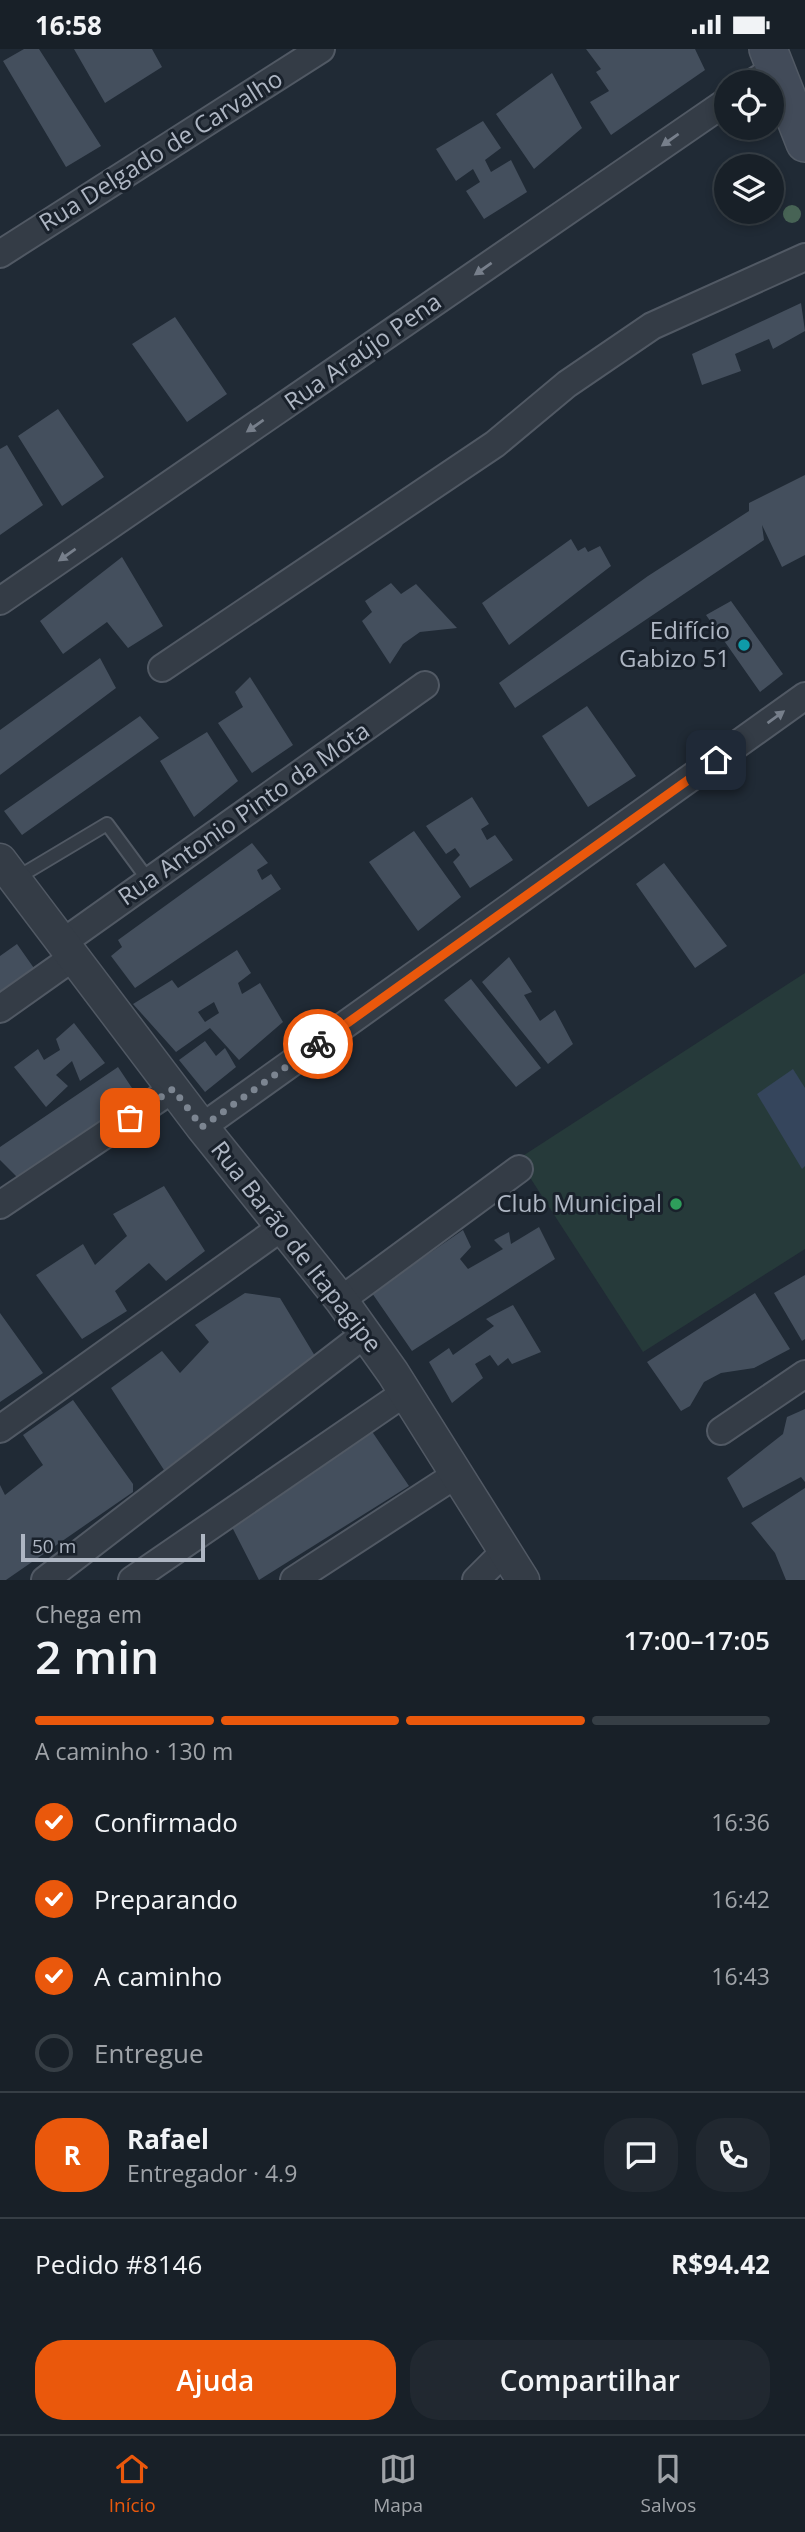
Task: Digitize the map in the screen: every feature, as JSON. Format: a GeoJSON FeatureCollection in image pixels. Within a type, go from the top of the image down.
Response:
{"type":"FeatureCollection","features":[{"type":"Feature","properties":{"kind":"main road"},"geometry":{"type":"LineString","coordinates":[[784,95],[805,143]]}},
{"type":"Feature","properties":{"kind":"street","name":"Rua Delgado de Carvalho"},"geometry":{"type":"LineString","coordinates":[[0,254],[321,49]]}},
{"type":"Feature","properties":{"kind":"street","name":"Rua Araújo Pena"},"geometry":{"type":"LineString","coordinates":[[0,601],[714,110]]}},
{"type":"Feature","properties":{"kind":"street"},"geometry":{"type":"LineString","coordinates":[[162,668],[495,444],[567,384],[652,326],[805,257]]}},
{"type":"Feature","properties":{"kind":"street","name":"Rua Antonio Pinto da Mota"},"geometry":{"type":"LineString","coordinates":[[0,1009],[149,881],[425,685]]}},
{"type":"Feature","properties":{"kind":"street"},"geometry":{"type":"LineString","coordinates":[[202,1127],[805,696]]}},
{"type":"Feature","properties":{"kind":"street","name":"Rua Barão de Itapagipe"},"geometry":{"type":"LineString","coordinates":[[7,869],[202,1127],[341,1300],[406,1392],[523,1580]]}},
{"type":"Feature","properties":{"kind":"street"},"geometry":{"type":"LineString","coordinates":[[0,1205],[173,1089]]}},
{"type":"Feature","properties":{"kind":"street"},"geometry":{"type":"LineString","coordinates":[[341,1300],[519,1169]]}},
{"type":"Feature","properties":{"kind":"street"},"geometry":{"type":"LineString","coordinates":[[0,1429],[282,1227]]}},
{"type":"Feature","properties":{"kind":"street"},"geometry":{"type":"LineString","coordinates":[[45,1580],[365,1334]]}},
{"type":"Feature","properties":{"kind":"street"},"geometry":{"type":"LineString","coordinates":[[721,1431],[805,1374]]}},
{"type":"Feature","properties":{"kind":"street"},"geometry":{"type":"LineString","coordinates":[[132,1580],[406,1392]]}},
{"type":"Feature","properties":{"kind":"street"},"geometry":{"type":"LineString","coordinates":[[294,1580],[457,1474]]}},
{"type":"Feature","properties":{"kind":"street"},"geometry":{"type":"LineString","coordinates":[[476,1580],[505,1551]]}},
{"type":"Feature","properties":{"kind":"lane"},"geometry":{"type":"LineString","coordinates":[[7,869],[107,824],[149,881]]}},
{"type":"Feature","properties":{"kind":"green space","name":"Club Municipal"},"geometry":{"type":"Polygon","coordinates":[[[805,973],[805,1249],[643,1352],[518,1159],[805,973]]]}},
{"type":"Feature","properties":{"kind":"water"},"geometry":{"type":"Polygon","coordinates":[[[793,1069],[805,1088],[805,1166],[802,1169],[757,1094],[793,1069]]]}},
{"type":"Feature","properties":{"kind":"building"},"geometry":{"type":"Polygon","coordinates":[[[24,49],[39,49],[101,146],[66,167],[3,61],[24,49]]]}},
{"type":"Feature","properties":{"kind":"building"},"geometry":{"type":"Polygon","coordinates":[[[74,49],[152,49],[162,67],[105,103],[74,49]]]}},
{"type":"Feature","properties":{"kind":"building"},"geometry":{"type":"Polygon","coordinates":[[[586,49],[695,49],[705,70],[611,135],[590,102],[609,91],[596,72],[601,69],[586,49]]]}},
{"type":"Feature","properties":{"kind":"building"},"geometry":{"type":"Polygon","coordinates":[[[552,73],[582,128],[534,169],[496,114],[552,73]]]}},
{"type":"Feature","properties":{"kind":"building"},"geometry":{"type":"Polygon","coordinates":[[[483,121],[501,148],[485,160],[491,172],[511,160],[527,192],[484,219],[466,191],[480,182],[473,169],[456,181],[436,149],[483,121]]]}},
{"type":"Feature","properties":{"kind":"building"},"geometry":{"type":"Polygon","coordinates":[[[801,303],[805,331],[773,349],[769,339],[735,354],[741,371],[702,385],[692,354],[801,303]]]}},
{"type":"Feature","properties":{"kind":"building"},"geometry":{"type":"Polygon","coordinates":[[[175,317],[227,394],[187,422],[132,344],[175,317]]]}},
{"type":"Feature","properties":{"kind":"building"},"geometry":{"type":"Polygon","coordinates":[[[58,409],[104,477],[62,506],[18,436],[58,409]]]}},
{"type":"Feature","properties":{"kind":"building"},"geometry":{"type":"Polygon","coordinates":[[[7,445],[43,505],[0,535],[0,449],[7,445]]]}},
{"type":"Feature","properties":{"kind":"building"},"geometry":{"type":"Polygon","coordinates":[[[805,475],[805,555],[782,567],[762,525],[764,540],[515,708],[499,683],[648,576],[749,511],[749,503],[805,475]]]}},
{"type":"Feature","properties":{"kind":"building"},"geometry":{"type":"Polygon","coordinates":[[[571,539],[578,551],[585,547],[588,552],[600,546],[611,566],[509,645],[482,603],[571,539]]]}},
{"type":"Feature","properties":{"kind":"building"},"geometry":{"type":"Polygon","coordinates":[[[122,557],[163,626],[128,648],[107,622],[63,654],[40,621],[122,557]]]}},
{"type":"Feature","properties":{"kind":"building"},"geometry":{"type":"Polygon","coordinates":[[[391,583],[401,594],[416,584],[457,628],[420,632],[403,644],[390,664],[362,621],[372,612],[365,601],[391,583]]]}},
{"type":"Feature","properties":{"kind":"building","name":"Edifício Gabizo 51"},"geometry":{"type":"Polygon","coordinates":[[[731,601],[783,674],[760,692],[706,615],[731,601]]]}},
{"type":"Feature","properties":{"kind":"building"},"geometry":{"type":"Polygon","coordinates":[[[100,658],[116,688],[0,775],[0,730],[100,658]]]}},
{"type":"Feature","properties":{"kind":"building"},"geometry":{"type":"Polygon","coordinates":[[[250,677],[293,745],[252,773],[218,723],[243,707],[235,692],[250,677]]]}},
{"type":"Feature","properties":{"kind":"building"},"geometry":{"type":"Polygon","coordinates":[[[587,706],[636,776],[588,807],[542,736],[587,706]]]}},
{"type":"Feature","properties":{"kind":"building"},"geometry":{"type":"Polygon","coordinates":[[[140,716],[159,738],[22,835],[4,811],[140,716]]]}},
{"type":"Feature","properties":{"kind":"building"},"geometry":{"type":"Polygon","coordinates":[[[207,732],[238,781],[194,817],[160,761],[207,732]]]}},
{"type":"Feature","properties":{"kind":"building"},"geometry":{"type":"Polygon","coordinates":[[[472,797],[489,824],[481,829],[487,840],[495,835],[513,860],[470,888],[453,862],[460,855],[455,848],[446,854],[426,826],[472,797]]]}},
{"type":"Feature","properties":{"kind":"building"},"geometry":{"type":"Polygon","coordinates":[[[414,831],[461,897],[418,931],[369,862],[414,831]]]}},
{"type":"Feature","properties":{"kind":"building"},"geometry":{"type":"Polygon","coordinates":[[[252,843],[268,863],[257,870],[262,880],[271,874],[281,889],[135,988],[111,956],[122,947],[118,940],[252,843]]]}},
{"type":"Feature","properties":{"kind":"building"},"geometry":{"type":"Polygon","coordinates":[[[664,863],[727,946],[695,968],[636,884],[664,863]]]}},
{"type":"Feature","properties":{"kind":"building"},"geometry":{"type":"Polygon","coordinates":[[[17,944],[36,971],[0,999],[0,956],[17,944]]]}},
{"type":"Feature","properties":{"kind":"building"},"geometry":{"type":"Polygon","coordinates":[[[237,950],[251,973],[238,983],[242,994],[260,983],[283,1022],[239,1060],[210,1028],[176,1052],[133,1004],[172,980],[178,988],[237,950]],[[214,1002],[198,1012],[205,1022],[219,1013],[214,1002]]]}},
{"type":"Feature","properties":{"kind":"building"},"geometry":{"type":"Polygon","coordinates":[[[509,957],[532,992],[524,995],[540,1021],[555,1010],[573,1044],[548,1064],[482,982],[509,957]]]}},
{"type":"Feature","properties":{"kind":"building"},"geometry":{"type":"Polygon","coordinates":[[[471,979],[541,1068],[516,1087],[444,1000],[471,979]]]}},
{"type":"Feature","properties":{"kind":"building"},"geometry":{"type":"Polygon","coordinates":[[[74,1023],[105,1063],[80,1081],[72,1061],[56,1075],[68,1086],[46,1107],[14,1067],[38,1049],[44,1060],[60,1050],[56,1039],[74,1023]]]}},
{"type":"Feature","properties":{"kind":"building"},"geometry":{"type":"Polygon","coordinates":[[[205,1041],[216,1056],[225,1048],[236,1067],[205,1092],[179,1060],[205,1041]]]}},
{"type":"Feature","properties":{"kind":"building"},"geometry":{"type":"Polygon","coordinates":[[[118,1067],[140,1100],[23,1183],[0,1160],[0,1147],[118,1067]]]}},
{"type":"Feature","properties":{"kind":"building"},"geometry":{"type":"Polygon","coordinates":[[[164,1186],[205,1251],[166,1281],[149,1263],[115,1291],[127,1311],[82,1339],[36,1275],[83,1244],[95,1265],[127,1236],[113,1214],[164,1186]]]}},
{"type":"Feature","properties":{"kind":"building"},"geometry":{"type":"Polygon","coordinates":[[[539,1227],[555,1259],[412,1351],[372,1293],[463,1230],[471,1247],[460,1259],[468,1269],[503,1249],[494,1240],[509,1232],[511,1244],[539,1227]]]}},
{"type":"Feature","properties":{"kind":"building"},"geometry":{"type":"Polygon","coordinates":[[[805,1275],[805,1339],[802,1341],[774,1293],[805,1275]]]}},
{"type":"Feature","properties":{"kind":"building"},"geometry":{"type":"Polygon","coordinates":[[[245,1293],[280,1298],[315,1356],[164,1470],[111,1388],[162,1351],[180,1373],[209,1342],[195,1325],[245,1293]]]}},
{"type":"Feature","properties":{"kind":"building"},"geometry":{"type":"Polygon","coordinates":[[[755,1293],[790,1349],[754,1368],[721,1373],[704,1382],[690,1406],[681,1411],[647,1362],[755,1293]]]}},
{"type":"Feature","properties":{"kind":"building"},"geometry":{"type":"Polygon","coordinates":[[[513,1305],[541,1352],[512,1364],[508,1358],[498,1366],[490,1355],[475,1364],[483,1378],[452,1403],[429,1362],[449,1348],[453,1355],[494,1326],[486,1319],[513,1305]]]}},
{"type":"Feature","properties":{"kind":"building"},"geometry":{"type":"Polygon","coordinates":[[[0,1313],[43,1373],[0,1402],[0,1313]]]}},
{"type":"Feature","properties":{"kind":"building"},"geometry":{"type":"Polygon","coordinates":[[[73,1400],[133,1484],[133,1492],[6,1580],[0,1580],[0,1485],[5,1495],[43,1465],[23,1435],[73,1400]]]}},
{"type":"Feature","properties":{"kind":"building"},"geometry":{"type":"Polygon","coordinates":[[[805,1409],[805,1482],[801,1477],[743,1508],[727,1478],[783,1434],[787,1417],[805,1409]]]}},
{"type":"Feature","properties":{"kind":"building"},"geometry":{"type":"Polygon","coordinates":[[[371,1430],[409,1486],[259,1580],[232,1527],[371,1430]]]}},
{"type":"Feature","properties":{"kind":"building"},"geometry":{"type":"Polygon","coordinates":[[[805,1488],[805,1580],[786,1580],[775,1553],[751,1523],[805,1488]]]}},
{"type":"Feature","properties":{"kind":"way so far"},"geometry":{"type":"LineString","coordinates":[[130,1118],[173,1089],[202,1127],[318,1044]]}},
{"type":"Feature","properties":{"kind":"place","name":"Edifício Gabizo 51"},"geometry":{"type":"Point","coordinates":[744,645]}},
{"type":"Feature","properties":{"kind":"place","name":"Club Municipal"},"geometry":{"type":"Point","coordinates":[676,1204]}},
{"type":"Feature","properties":{"kind":"route"},"geometry":{"type":"LineString","coordinates":[[318,1044],[716,760]]}}]}
